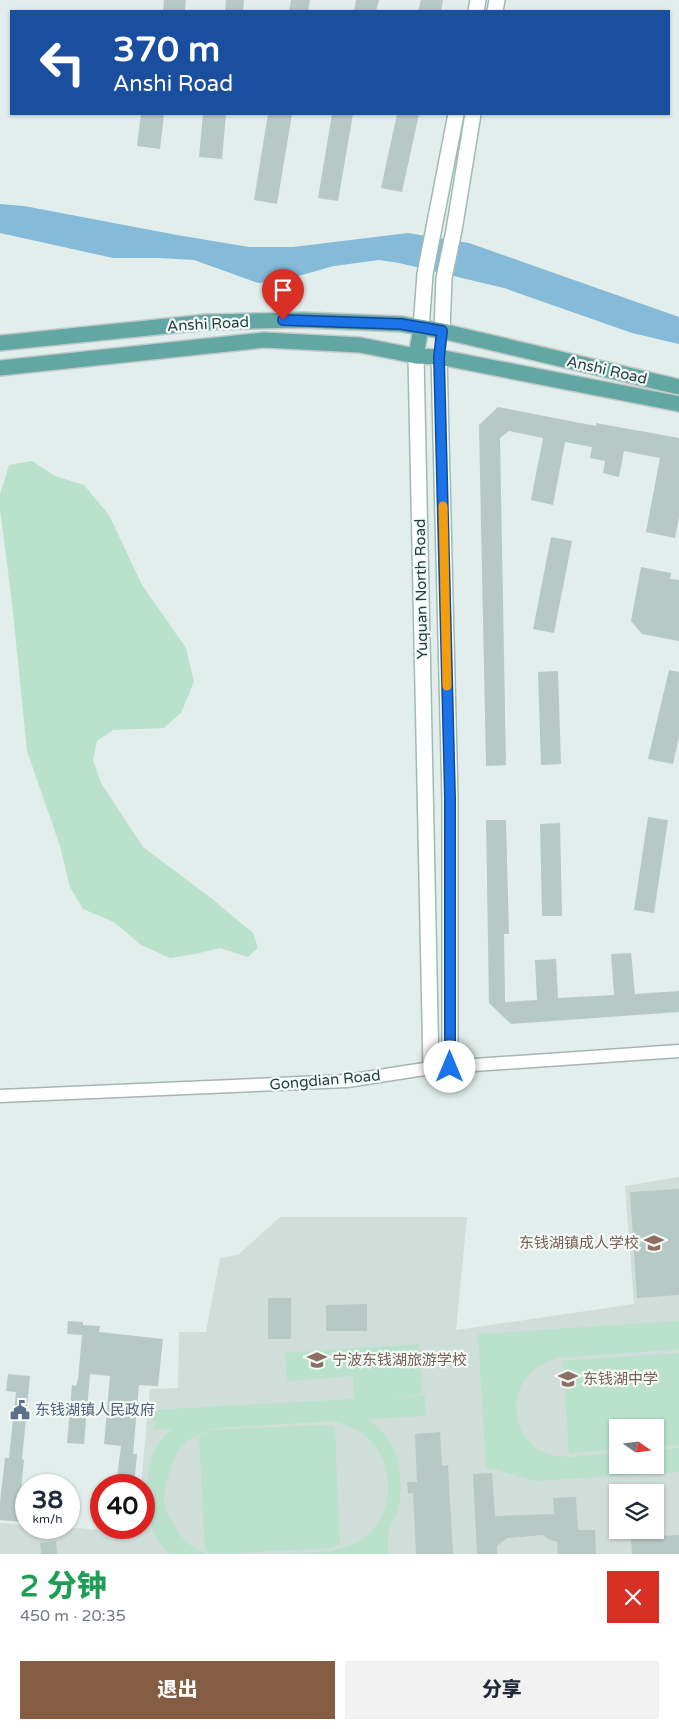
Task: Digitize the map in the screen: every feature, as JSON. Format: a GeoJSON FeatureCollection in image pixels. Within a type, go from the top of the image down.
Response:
{"type":"FeatureCollection","features":[{"type":"Feature","properties":{"kind":"main road","name":"Anshi Road"},"geometry":{"type":"LineString","coordinates":[[0,343],[207,322],[302,320],[401,324],[442,331],[679,387]]}},
{"type":"Feature","properties":{"kind":"main road","name":"Yuquan North Road"},"geometry":{"type":"LineString","coordinates":[[416,356],[421,328]]}},
{"type":"Feature","properties":{"kind":"main road","name":"Yuquan North Road"},"geometry":{"type":"LineString","coordinates":[[439,357],[442,331]]}},
{"type":"Feature","properties":{"kind":"main road","name":"Anshi Road"},"geometry":{"type":"LineString","coordinates":[[0,368],[264,340],[360,345],[416,356],[439,357],[679,404]]}},
{"type":"Feature","properties":{"kind":"street","name":"Yuquan North Road"},"geometry":{"type":"LineString","coordinates":[[421,328],[425,274],[456,115]]}},
{"type":"Feature","properties":{"kind":"street","name":"Yuquan North Road"},"geometry":{"type":"LineString","coordinates":[[442,331],[444,278],[473,115]]}},
{"type":"Feature","properties":{"kind":"street","name":"Yuquan North Road"},"geometry":{"type":"LineString","coordinates":[[416,356],[431,1068]]}},
{"type":"Feature","properties":{"kind":"street","name":"Yuquan North Road"},"geometry":{"type":"LineString","coordinates":[[439,357],[450,798],[450,1067]]}},
{"type":"Feature","properties":{"kind":"street","name":"Gongdian Road"},"geometry":{"type":"LineString","coordinates":[[0,1096],[347,1081],[431,1068],[679,1051]]}},
{"type":"Feature","properties":{"kind":"shaded area","name":"宁波东钱湖旅游学校"},"geometry":{"type":"Polygon","coordinates":[[[679,1177],[679,1554],[0,1554],[0,1523],[15,1524],[15,1539],[80,1539],[80,1528],[90,1529],[90,1539],[155,1539],[155,1474],[142,1474],[150,1389],[178,1388],[179,1332],[206,1332],[220,1258],[238,1255],[280,1217],[467,1217],[456,1330],[634,1304],[625,1186],[679,1177]]]}},
{"type":"Feature","properties":{"kind":"green space"},"geometry":{"type":"Polygon","coordinates":[[[32,461],[55,476],[84,485],[109,515],[142,585],[186,648],[194,682],[181,713],[164,728],[113,730],[97,741],[93,760],[101,783],[143,847],[211,898],[253,933],[258,948],[248,957],[220,948],[170,958],[141,945],[114,922],[83,909],[70,887],[60,846],[27,751],[12,603],[0,509],[0,495],[9,465],[32,461]]]}},
{"type":"Feature","properties":{"kind":"green space"},"geometry":{"type":"Polygon","coordinates":[[[679,1321],[679,1349],[557,1358],[546,1362],[531,1373],[518,1393],[516,1405],[520,1428],[534,1447],[545,1453],[561,1457],[609,1454],[609,1474],[647,1474],[535,1481],[486,1467],[478,1334],[679,1321]]]}},
{"type":"Feature","properties":{"kind":"green space"},"geometry":{"type":"Polygon","coordinates":[[[419,1344],[422,1394],[376,1398],[425,1395],[426,1416],[367,1419],[378,1427],[393,1447],[400,1471],[401,1483],[397,1512],[388,1534],[389,1554],[275,1554],[335,1550],[354,1544],[367,1535],[377,1524],[384,1510],[388,1496],[388,1480],[385,1465],[379,1451],[361,1432],[347,1425],[332,1421],[214,1428],[188,1440],[178,1451],[173,1461],[165,1487],[164,1500],[167,1512],[180,1535],[191,1546],[207,1554],[170,1554],[155,1535],[155,1474],[148,1474],[155,1449],[172,1429],[154,1430],[153,1410],[354,1399],[353,1376],[287,1381],[285,1353],[419,1344]]]}},
{"type":"Feature","properties":{"kind":"green space"},"geometry":{"type":"Polygon","coordinates":[[[679,1353],[679,1445],[664,1446],[664,1419],[609,1419],[609,1450],[569,1453],[563,1361],[679,1353]]]}},
{"type":"Feature","properties":{"kind":"green space"},"geometry":{"type":"Polygon","coordinates":[[[325,1425],[335,1427],[340,1543],[331,1548],[216,1554],[205,1551],[199,1437],[210,1430],[325,1425]]]}},
{"type":"Feature","properties":{"kind":"green space"},"geometry":{"type":"Polygon","coordinates":[[[679,1448],[679,1472],[664,1473],[664,1449],[679,1448]]]}},
{"type":"Feature","properties":{"kind":"water"},"geometry":{"type":"Polygon","coordinates":[[[0,204],[24,206],[249,247],[293,247],[408,233],[469,243],[679,317],[679,344],[632,333],[504,288],[399,263],[379,260],[334,266],[284,280],[258,283],[194,260],[113,258],[0,233],[0,204]]]}},
{"type":"Feature","properties":{"kind":"building"},"geometry":{"type":"Polygon","coordinates":[[[164,0],[186,0],[185,10],[163,10],[164,0]]]}},
{"type":"Feature","properties":{"kind":"building"},"geometry":{"type":"Polygon","coordinates":[[[226,0],[244,0],[243,10],[225,10],[226,0]]]}},
{"type":"Feature","properties":{"kind":"building"},"geometry":{"type":"Polygon","coordinates":[[[291,0],[310,0],[308,10],[289,10],[291,0]]]}},
{"type":"Feature","properties":{"kind":"building"},"geometry":{"type":"Polygon","coordinates":[[[356,0],[379,0],[376,10],[354,10],[356,0]]]}},
{"type":"Feature","properties":{"kind":"building"},"geometry":{"type":"Polygon","coordinates":[[[421,0],[443,0],[441,10],[418,10],[421,0]]]}},
{"type":"Feature","properties":{"kind":"building"},"geometry":{"type":"Polygon","coordinates":[[[141,115],[164,115],[160,149],[137,146],[141,115]]]}},
{"type":"Feature","properties":{"kind":"building"},"geometry":{"type":"Polygon","coordinates":[[[203,115],[226,115],[222,159],[199,157],[203,115]]]}},
{"type":"Feature","properties":{"kind":"building"},"geometry":{"type":"Polygon","coordinates":[[[268,115],[292,115],[277,204],[254,200],[268,115]]]}},
{"type":"Feature","properties":{"kind":"building"},"geometry":{"type":"Polygon","coordinates":[[[332,115],[353,115],[338,201],[318,198],[332,115]]]}},
{"type":"Feature","properties":{"kind":"building"},"geometry":{"type":"Polygon","coordinates":[[[397,115],[419,115],[402,192],[381,188],[397,115]]]}},
{"type":"Feature","properties":{"kind":"building"},"geometry":{"type":"Polygon","coordinates":[[[498,407],[596,426],[596,423],[679,438],[679,518],[675,538],[646,532],[660,458],[624,451],[619,477],[603,473],[605,461],[590,458],[592,447],[565,442],[553,505],[531,500],[543,438],[509,431],[500,438],[506,765],[486,766],[479,425],[498,407]]]}},
{"type":"Feature","properties":{"kind":"building"},"geometry":{"type":"Polygon","coordinates":[[[551,537],[572,541],[554,633],[533,629],[551,537]]]}},
{"type":"Feature","properties":{"kind":"building"},"geometry":{"type":"Polygon","coordinates":[[[641,567],[671,573],[670,579],[679,580],[679,641],[642,634],[631,621],[641,567]]]}},
{"type":"Feature","properties":{"kind":"building"},"geometry":{"type":"Polygon","coordinates":[[[669,670],[679,672],[679,737],[673,764],[648,759],[669,670]]]}},
{"type":"Feature","properties":{"kind":"building"},"geometry":{"type":"Polygon","coordinates":[[[558,671],[561,764],[541,765],[538,672],[558,671]]]}},
{"type":"Feature","properties":{"kind":"building"},"geometry":{"type":"Polygon","coordinates":[[[648,817],[668,820],[654,913],[634,910],[648,817]]]}},
{"type":"Feature","properties":{"kind":"building"},"geometry":{"type":"Polygon","coordinates":[[[486,820],[506,820],[509,934],[504,934],[505,1002],[537,1000],[535,960],[556,959],[558,998],[614,995],[611,954],[631,953],[635,994],[679,991],[679,1012],[511,1024],[489,1003],[486,820]]]}},
{"type":"Feature","properties":{"kind":"building"},"geometry":{"type":"Polygon","coordinates":[[[560,823],[562,916],[542,916],[540,824],[560,823]]]}},
{"type":"Feature","properties":{"kind":"building","name":"东钱湖镇成人学校"},"geometry":{"type":"Polygon","coordinates":[[[679,1189],[679,1295],[637,1298],[630,1192],[679,1189]]]}},
{"type":"Feature","properties":{"kind":"building"},"geometry":{"type":"Polygon","coordinates":[[[268,1298],[291,1298],[291,1339],[268,1339],[268,1298]]]}},
{"type":"Feature","properties":{"kind":"building"},"geometry":{"type":"Polygon","coordinates":[[[367,1304],[367,1331],[326,1331],[326,1305],[367,1304]]]}},
{"type":"Feature","properties":{"kind":"building"},"geometry":{"type":"Polygon","coordinates":[[[68,1321],[83,1322],[83,1325],[100,1326],[99,1332],[163,1339],[158,1386],[139,1385],[133,1454],[137,1454],[135,1474],[117,1474],[121,1446],[104,1444],[110,1376],[90,1374],[84,1444],[67,1443],[72,1385],[76,1386],[78,1379],[82,1335],[67,1334],[68,1321]]]}},
{"type":"Feature","properties":{"kind":"building"},"geometry":{"type":"Polygon","coordinates":[[[8,1374],[30,1376],[22,1459],[24,1460],[23,1474],[15,1474],[15,1521],[0,1520],[5,1458],[9,1458],[16,1392],[6,1391],[8,1374]]]}},
{"type":"Feature","properties":{"kind":"building"},"geometry":{"type":"Polygon","coordinates":[[[440,1432],[442,1466],[448,1465],[453,1554],[416,1554],[413,1493],[408,1494],[407,1482],[417,1482],[415,1434],[440,1432]]]}},
{"type":"Feature","properties":{"kind":"building"},"geometry":{"type":"Polygon","coordinates":[[[492,1473],[495,1516],[554,1514],[553,1498],[576,1497],[578,1530],[595,1530],[596,1554],[558,1554],[557,1542],[543,1535],[507,1538],[497,1546],[497,1554],[477,1554],[473,1474],[492,1473]]]}},
{"type":"Feature","properties":{"kind":"building"},"geometry":{"type":"Polygon","coordinates":[[[679,1535],[679,1554],[632,1554],[631,1539],[664,1539],[664,1536],[679,1535]]]}},
{"type":"Feature","properties":{"kind":"building"},"geometry":{"type":"Polygon","coordinates":[[[56,1541],[57,1554],[41,1554],[40,1543],[56,1541]]]}},
{"type":"Feature","properties":{"kind":"slow traffic"},"geometry":{"type":"LineString","coordinates":[[443,506],[447,686]]}},
{"type":"Feature","properties":{"kind":"place","name":"东钱湖镇成人学校"},"geometry":{"type":"Point","coordinates":[654,1243]}},
{"type":"Feature","properties":{"kind":"place","name":"宁波东钱湖旅游学校"},"geometry":{"type":"Point","coordinates":[317,1360]}},
{"type":"Feature","properties":{"kind":"place","name":"东钱湖中学"},"geometry":{"type":"Point","coordinates":[568,1379]}},
{"type":"Feature","properties":{"kind":"place","name":"东钱湖镇人民政府"},"geometry":{"type":"Point","coordinates":[20,1410]}},
{"type":"Feature","properties":{"kind":"route"},"geometry":{"type":"LineString","coordinates":[[283,320],[401,324],[442,331],[439,357],[450,798],[450,1067]]}}]}
